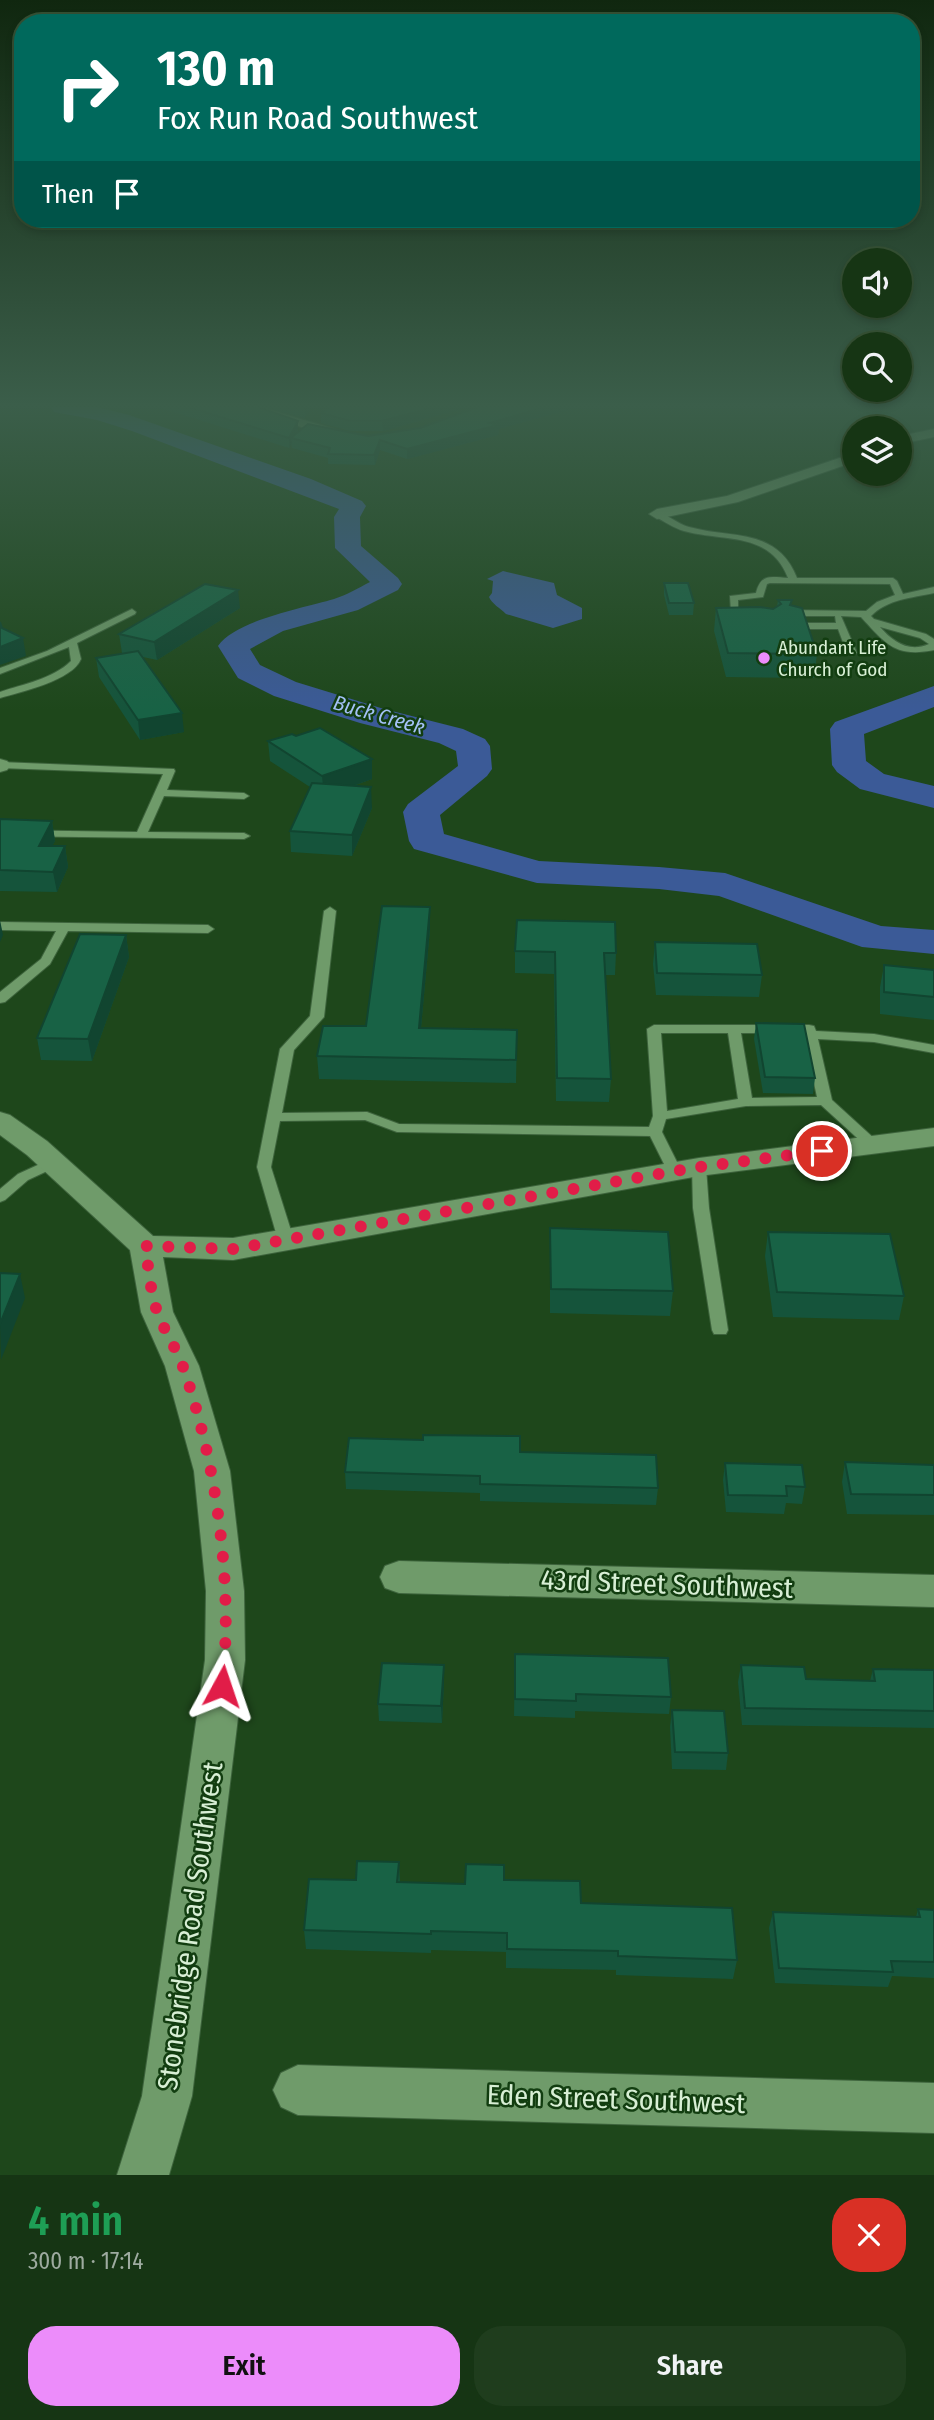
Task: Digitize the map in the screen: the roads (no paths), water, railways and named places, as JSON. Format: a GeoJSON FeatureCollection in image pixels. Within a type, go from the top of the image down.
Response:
{"type":"FeatureCollection","features":[{"type":"Feature","properties":{"kind":"street"},"geometry":{"type":"LineString","coordinates":[[657,513],[692,508]]}},
{"type":"Feature","properties":{"kind":"street"},"geometry":{"type":"LineString","coordinates":[[0,1121],[53,1163],[145,1246],[233,1249],[687,1170],[934,1137]]}},
{"type":"Feature","properties":{"kind":"street","name":"Stonebridge Road Southwest"},"geometry":{"type":"LineString","coordinates":[[143,2175],[167,2096],[225,1660],[225,1591],[212,1471],[183,1366],[157,1311],[145,1246]]}},
{"type":"Feature","properties":{"kind":"street","name":"43rd Street Southwest"},"geometry":{"type":"LineString","coordinates":[[399,1577],[934,1591]]}},
{"type":"Feature","properties":{"kind":"street","name":"Eden Street Southwest"},"geometry":{"type":"LineString","coordinates":[[298,2090],[934,2108]]}},
{"type":"Feature","properties":{"kind":"lane"},"geometry":{"type":"LineString","coordinates":[[657,513],[686,529],[736,536],[764,544],[778,552],[790,566],[793,579]]}},
{"type":"Feature","properties":{"kind":"lane"},"geometry":{"type":"LineString","coordinates":[[757,613],[740,613],[734,610],[733,598],[760,595],[763,583],[768,580],[893,581],[901,598]]}},
{"type":"Feature","properties":{"kind":"lane"},"geometry":{"type":"LineString","coordinates":[[867,617],[872,607],[934,590]]}},
{"type":"Feature","properties":{"kind":"lane"},"geometry":{"type":"LineString","coordinates":[[0,671],[72,643],[132,612]]}},
{"type":"Feature","properties":{"kind":"lane"},"geometry":{"type":"LineString","coordinates":[[740,613],[742,621],[751,624]]}},
{"type":"Feature","properties":{"kind":"lane"},"geometry":{"type":"LineString","coordinates":[[770,613],[867,617],[923,636],[934,643],[931,648],[917,650],[898,646],[884,640],[867,617]]}},
{"type":"Feature","properties":{"kind":"lane"},"geometry":{"type":"LineString","coordinates":[[836,614],[852,653]]}},
{"type":"Feature","properties":{"kind":"lane"},"geometry":{"type":"LineString","coordinates":[[794,626],[841,626]]}},
{"type":"Feature","properties":{"kind":"lane"},"geometry":{"type":"LineString","coordinates":[[0,695],[63,671],[74,663],[77,656],[72,643]]}},
{"type":"Feature","properties":{"kind":"lane"},"geometry":{"type":"LineString","coordinates":[[0,765],[170,771],[142,835]]}},
{"type":"Feature","properties":{"kind":"lane"},"geometry":{"type":"LineString","coordinates":[[160,793],[244,796]]}},
{"type":"Feature","properties":{"kind":"lane"},"geometry":{"type":"LineString","coordinates":[[0,834],[244,836]]}},
{"type":"Feature","properties":{"kind":"lane"},"geometry":{"type":"LineString","coordinates":[[286,1240],[264,1167],[287,1049],[317,1017],[330,911]]}},
{"type":"Feature","properties":{"kind":"lane"},"geometry":{"type":"LineString","coordinates":[[0,926],[208,929]]}},
{"type":"Feature","properties":{"kind":"lane"},"geometry":{"type":"LineString","coordinates":[[0,999],[46,961],[64,927]]}},
{"type":"Feature","properties":{"kind":"lane"},"geometry":{"type":"LineString","coordinates":[[655,1132],[660,1116],[653,1029],[809,1029],[825,1101],[872,1144]]}},
{"type":"Feature","properties":{"kind":"lane"},"geometry":{"type":"LineString","coordinates":[[734,1030],[746,1102]]}},
{"type":"Feature","properties":{"kind":"lane"},"geometry":{"type":"LineString","coordinates":[[810,1035],[874,1038],[934,1049]]}},
{"type":"Feature","properties":{"kind":"lane"},"geometry":{"type":"LineString","coordinates":[[660,1116],[746,1102],[825,1101]]}},
{"type":"Feature","properties":{"kind":"lane"},"geometry":{"type":"LineString","coordinates":[[273,1118],[368,1116],[397,1128],[655,1132],[687,1170],[701,1208],[720,1330]]}},
{"type":"Feature","properties":{"kind":"lane"},"geometry":{"type":"LineString","coordinates":[[0,1197],[23,1177],[53,1163]]}},
{"type":"Feature","properties":{"kind":"water"},"geometry":{"type":"Polygon","coordinates":[[[503,571],[554,583],[557,595],[582,608],[582,619],[553,628],[506,614],[490,599],[493,581],[487,579],[503,571]]]}},
{"type":"Feature","properties":{"kind":"waterway","name":"Buck Creek"},"geometry":{"type":"LineString","coordinates":[[352,508],[347,517],[348,548],[388,584],[348,604],[273,625],[233,646],[249,671],[285,689],[372,716],[451,736],[473,746],[475,769],[421,812],[427,841],[537,872],[659,878],[725,885],[876,938],[934,942]]}},
{"type":"Feature","properties":{"kind":"waterway","name":"Buck Creek"},"geometry":{"type":"LineString","coordinates":[[934,696],[847,729],[849,765],[872,782],[934,797]]}},
{"type":"Feature","properties":{"kind":"place","name":"Abundant Life Church of God"},"geometry":{"type":"Point","coordinates":[764,658]}}]}
